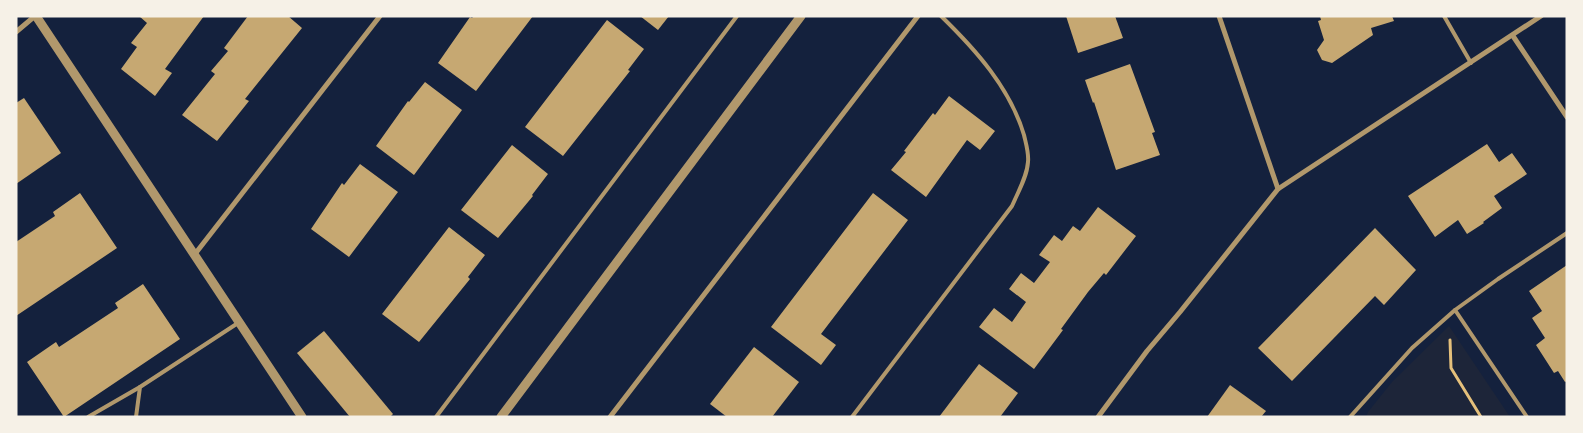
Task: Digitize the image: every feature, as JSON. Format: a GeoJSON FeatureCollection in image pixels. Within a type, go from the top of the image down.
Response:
{"type":"FeatureCollection","features":[{"type":"Feature","properties":{"kind":"street"},"geometry":{"type":"LineString","coordinates":[[16,32],[35,16],[302,417]]}},
{"type":"Feature","properties":{"kind":"street"},"geometry":{"type":"LineString","coordinates":[[195,254],[380,16]]}},
{"type":"Feature","properties":{"kind":"street"},"geometry":{"type":"LineString","coordinates":[[501,417],[801,16]]}},
{"type":"Feature","properties":{"kind":"street"},"geometry":{"type":"LineString","coordinates":[[610,417],[918,16]]}},
{"type":"Feature","properties":{"kind":"street"},"geometry":{"type":"LineString","coordinates":[[1219,16],[1278,189]]}},
{"type":"Feature","properties":{"kind":"street"},"geometry":{"type":"LineString","coordinates":[[1098,417],[1147,351],[1278,189],[1541,16]]}},
{"type":"Feature","properties":{"kind":"street"},"geometry":{"type":"LineString","coordinates":[[1513,36],[1567,117]]}},
{"type":"Feature","properties":{"kind":"lane"},"geometry":{"type":"LineString","coordinates":[[436,417],[736,16]]}},
{"type":"Feature","properties":{"kind":"lane"},"geometry":{"type":"LineString","coordinates":[[852,417],[1012,206],[1028,162],[1027,145],[1019,119],[1004,90],[981,59],[941,16]]}},
{"type":"Feature","properties":{"kind":"lane"},"geometry":{"type":"LineString","coordinates":[[1444,16],[1471,63]]}},
{"type":"Feature","properties":{"kind":"lane"},"geometry":{"type":"LineString","coordinates":[[1350,417],[1412,348],[1455,310],[1567,233]]}},
{"type":"Feature","properties":{"kind":"lane"},"geometry":{"type":"LineString","coordinates":[[1455,310],[1527,417]]}},
{"type":"Feature","properties":{"kind":"lane"},"geometry":{"type":"LineString","coordinates":[[88,417],[140,387],[240,322]]}},
{"type":"Feature","properties":{"kind":"lane"},"geometry":{"type":"LineString","coordinates":[[136,417],[140,387]]}},
{"type":"Feature","properties":{"kind":"path"},"geometry":{"type":"LineString","coordinates":[[1455,310],[1449,341],[1451,368],[1481,417]]}},
{"type":"Feature","properties":{"kind":"shaded area"},"geometry":{"type":"Polygon","coordinates":[[[1449,326],[1510,417],[1366,417],[1392,382],[1449,326]]]}},
{"type":"Feature","properties":{"kind":"building"},"geometry":{"type":"Polygon","coordinates":[[[139,16],[204,16],[165,69],[172,73],[155,96],[121,69],[137,47],[131,43],[147,23],[139,16]]]}},
{"type":"Feature","properties":{"kind":"building"},"geometry":{"type":"Polygon","coordinates":[[[248,16],[288,16],[302,28],[245,99],[249,101],[217,141],[182,115],[215,74],[211,71],[228,51],[224,48],[248,16]]]}},
{"type":"Feature","properties":{"kind":"building"},"geometry":{"type":"Polygon","coordinates":[[[533,16],[476,91],[438,63],[470,17],[533,16]]]}},
{"type":"Feature","properties":{"kind":"building"},"geometry":{"type":"Polygon","coordinates":[[[640,16],[669,16],[658,30],[640,16]]]}},
{"type":"Feature","properties":{"kind":"building"},"geometry":{"type":"Polygon","coordinates":[[[1066,16],[1115,16],[1123,38],[1078,53],[1066,16]]]}},
{"type":"Feature","properties":{"kind":"building"},"geometry":{"type":"Polygon","coordinates":[[[1320,16],[1392,16],[1394,21],[1371,28],[1373,35],[1332,63],[1322,60],[1317,50],[1324,40],[1318,21],[1321,20],[1320,16]]]}},
{"type":"Feature","properties":{"kind":"building"},"geometry":{"type":"Polygon","coordinates":[[[607,20],[644,49],[628,70],[630,71],[563,156],[525,127],[607,20]]]}},
{"type":"Feature","properties":{"kind":"building"},"geometry":{"type":"Polygon","coordinates":[[[1130,64],[1155,132],[1152,133],[1160,155],[1116,170],[1085,80],[1130,64]]]}},
{"type":"Feature","properties":{"kind":"building"},"geometry":{"type":"Polygon","coordinates":[[[425,82],[462,110],[414,175],[376,146],[408,101],[425,82]]]}},
{"type":"Feature","properties":{"kind":"building"},"geometry":{"type":"Polygon","coordinates":[[[949,96],[995,131],[980,150],[967,140],[926,197],[891,170],[933,113],[935,115],[949,96]]]}},
{"type":"Feature","properties":{"kind":"building"},"geometry":{"type":"Polygon","coordinates":[[[24,98],[61,153],[16,184],[16,103],[24,98]]]}},
{"type":"Feature","properties":{"kind":"building"},"geometry":{"type":"Polygon","coordinates":[[[1487,144],[1499,162],[1512,153],[1527,174],[1494,196],[1502,208],[1484,223],[1467,234],[1458,220],[1435,237],[1408,196],[1487,144]]]}},
{"type":"Feature","properties":{"kind":"building"},"geometry":{"type":"Polygon","coordinates":[[[512,145],[548,174],[533,196],[498,238],[461,210],[512,145]]]}},
{"type":"Feature","properties":{"kind":"building"},"geometry":{"type":"Polygon","coordinates":[[[360,164],[398,192],[349,257],[311,229],[342,183],[344,185],[360,164]]]}},
{"type":"Feature","properties":{"kind":"building"},"geometry":{"type":"Polygon","coordinates":[[[80,193],[117,248],[16,316],[16,242],[55,216],[53,212],[80,193]]]}},
{"type":"Feature","properties":{"kind":"building"},"geometry":{"type":"Polygon","coordinates":[[[873,193],[908,220],[821,334],[836,345],[821,365],[771,327],[873,193]]]}},
{"type":"Feature","properties":{"kind":"building"},"geometry":{"type":"Polygon","coordinates":[[[1098,207],[1136,236],[1106,275],[1104,273],[1088,292],[1034,369],[979,327],[994,308],[1012,322],[1026,302],[1009,289],[1021,273],[1034,283],[1050,262],[1039,255],[1054,235],[1062,241],[1073,226],[1080,231],[1098,207]]]}},
{"type":"Feature","properties":{"kind":"building"},"geometry":{"type":"Polygon","coordinates":[[[449,227],[485,255],[468,277],[470,279],[419,342],[382,314],[449,227]]]}},
{"type":"Feature","properties":{"kind":"building"},"geometry":{"type":"Polygon","coordinates":[[[1375,228],[1416,270],[1384,305],[1375,296],[1292,381],[1258,348],[1375,228]]]}},
{"type":"Feature","properties":{"kind":"building"},"geometry":{"type":"Polygon","coordinates":[[[1567,265],[1567,381],[1565,382],[1558,371],[1554,373],[1536,345],[1545,338],[1532,318],[1542,311],[1529,291],[1567,265]]]}},
{"type":"Feature","properties":{"kind":"building"},"geometry":{"type":"Polygon","coordinates":[[[143,284],[180,339],[64,417],[27,362],[56,342],[59,347],[118,308],[115,303],[143,284]]]}},
{"type":"Feature","properties":{"kind":"building"},"geometry":{"type":"Polygon","coordinates":[[[324,331],[393,414],[390,417],[350,417],[297,353],[324,331]]]}},
{"type":"Feature","properties":{"kind":"building"},"geometry":{"type":"Polygon","coordinates":[[[754,347],[799,382],[772,417],[727,417],[710,404],[754,347]]]}},
{"type":"Feature","properties":{"kind":"building"},"geometry":{"type":"Polygon","coordinates":[[[979,364],[1018,393],[1000,417],[939,417],[979,364]]]}},
{"type":"Feature","properties":{"kind":"building"},"geometry":{"type":"Polygon","coordinates":[[[1230,385],[1266,411],[1261,417],[1207,417],[1230,385]]]}}]}
